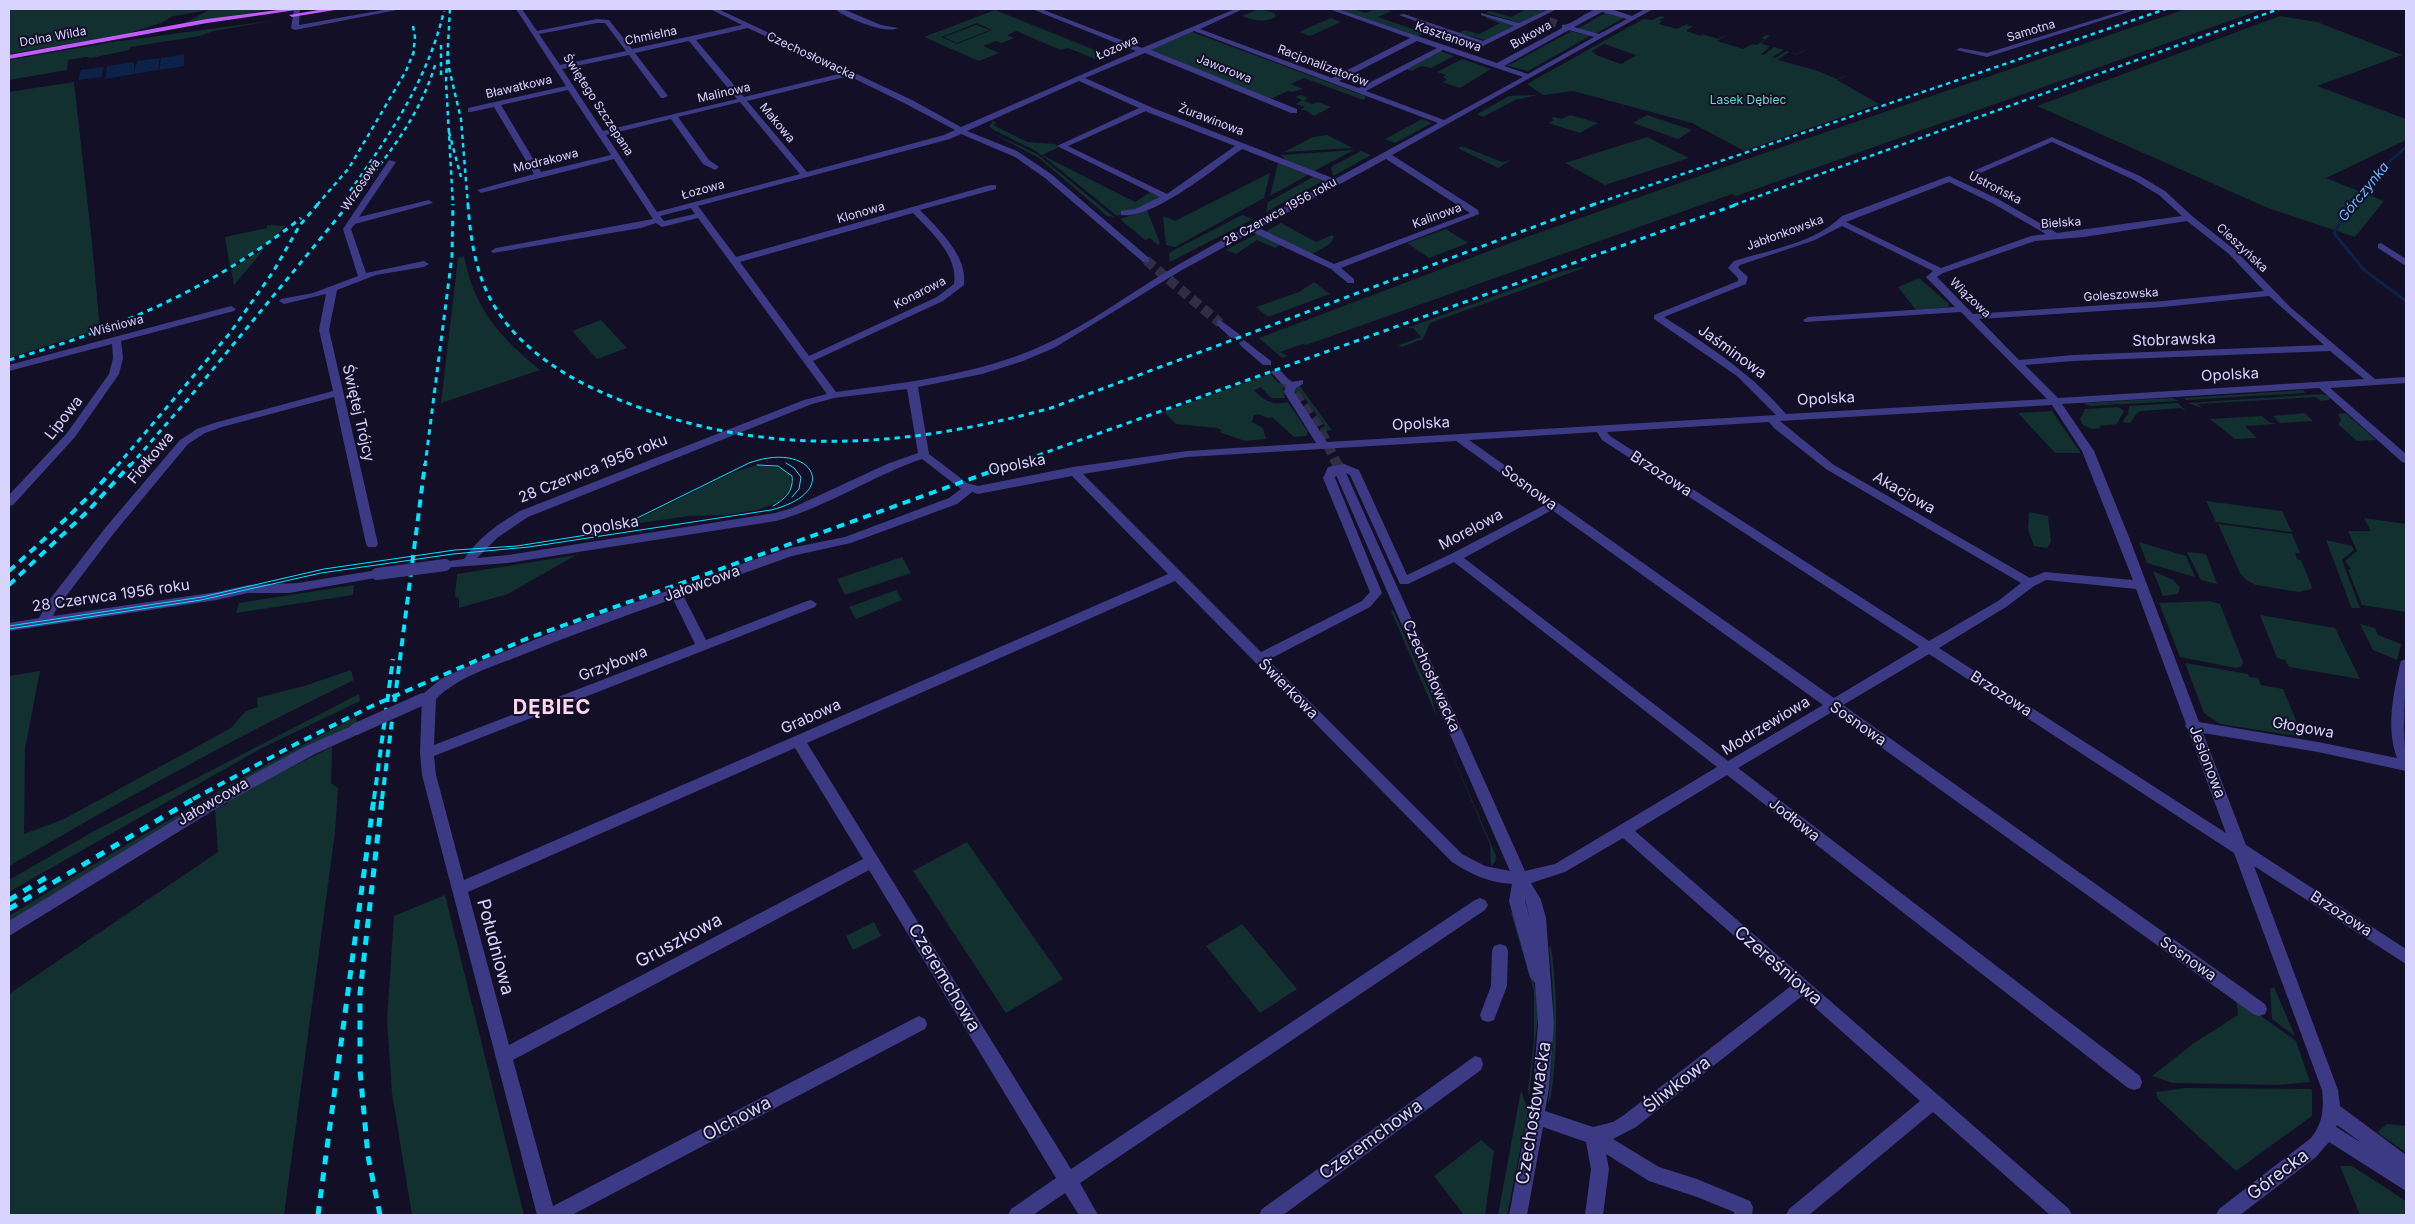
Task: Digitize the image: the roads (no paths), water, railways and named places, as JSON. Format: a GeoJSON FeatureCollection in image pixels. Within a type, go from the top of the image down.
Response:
{"type":"FeatureCollection","features":[{"type":"Feature","properties":{"kind":"main road","name":"Dolna Wilda"},"geometry":{"type":"LineString","coordinates":[[102,40],[297,10],[338,9]]}},
{"type":"Feature","properties":{"kind":"main road","name":"Dolna Wilda"},"geometry":{"type":"LineString","coordinates":[[9,57],[207,21],[286,10]]}},
{"type":"Feature","properties":{"kind":"street"},"geometry":{"type":"LineString","coordinates":[[286,10],[297,10],[295,28],[399,9]]}},
{"type":"Feature","properties":{"kind":"street","name":"Świętego Szczepana"},"geometry":{"type":"LineString","coordinates":[[519,9],[656,218]]}},
{"type":"Feature","properties":{"kind":"street"},"geometry":{"type":"LineString","coordinates":[[716,10],[729,9]]}},
{"type":"Feature","properties":{"kind":"street"},"geometry":{"type":"LineString","coordinates":[[838,9],[880,27],[894,28]]}},
{"type":"Feature","properties":{"kind":"street","name":"Jaworowa"},"geometry":{"type":"LineString","coordinates":[[1035,9],[1294,110]]}},
{"type":"Feature","properties":{"kind":"street","name":"Łozowa"},"geometry":{"type":"LineString","coordinates":[[496,251],[641,225],[693,205],[922,144],[1240,9]]}},
{"type":"Feature","properties":{"kind":"street","name":"Kasztanowa"},"geometry":{"type":"LineString","coordinates":[[1332,9],[1529,77]]}},
{"type":"Feature","properties":{"kind":"street","name":"Bukowa"},"geometry":{"type":"LineString","coordinates":[[1463,54],[1554,9]]}},
{"type":"Feature","properties":{"kind":"street"},"geometry":{"type":"LineString","coordinates":[[1601,9],[1636,17]]}},
{"type":"Feature","properties":{"kind":"street","name":"Bukowa"},"geometry":{"type":"LineString","coordinates":[[1498,66],[1601,9]]}},
{"type":"Feature","properties":{"kind":"street","name":"28 Czerwca 1956 roku"},"geometry":{"type":"LineString","coordinates":[[9,627],[217,596],[234,598],[377,574],[468,563],[477,550],[518,517],[794,407],[833,395],[912,385],[990,369],[1043,349],[1086,326],[1173,271],[1650,9]]}},
{"type":"Feature","properties":{"kind":"street","name":"28 Czerwca 1956 roku"},"geometry":{"type":"LineString","coordinates":[[1636,17],[1657,9]]}},
{"type":"Feature","properties":{"kind":"street","name":"Samotna"},"geometry":{"type":"LineString","coordinates":[[1960,50],[1987,55],[2135,9]]}},
{"type":"Feature","properties":{"kind":"street","name":"Czechosłowacka"},"geometry":{"type":"LineString","coordinates":[[716,10],[1019,156],[1048,176],[1146,260]]}},
{"type":"Feature","properties":{"kind":"street"},"geometry":{"type":"LineString","coordinates":[[1483,14],[1520,26]]}},
{"type":"Feature","properties":{"kind":"street"},"geometry":{"type":"LineString","coordinates":[[1402,15],[1484,44]]}},
{"type":"Feature","properties":{"kind":"street"},"geometry":{"type":"LineString","coordinates":[[1537,17],[1549,21]]}},
{"type":"Feature","properties":{"kind":"street"},"geometry":{"type":"LineString","coordinates":[[535,33],[605,21],[664,96]]}},
{"type":"Feature","properties":{"kind":"street"},"geometry":{"type":"LineString","coordinates":[[1560,25],[1600,37]]}},
{"type":"Feature","properties":{"kind":"street","name":"Chmielna"},"geometry":{"type":"LineString","coordinates":[[558,68],[749,26]]}},
{"type":"Feature","properties":{"kind":"street","name":"Racjonalizatorów"},"geometry":{"type":"LineString","coordinates":[[1194,29],[1445,123]]}},
{"type":"Feature","properties":{"kind":"street"},"geometry":{"type":"LineString","coordinates":[[1332,81],[1418,38]]}},
{"type":"Feature","properties":{"kind":"street","name":"Makowa"},"geometry":{"type":"LineString","coordinates":[[691,39],[806,176]]}},
{"type":"Feature","properties":{"kind":"street"},"geometry":{"type":"LineString","coordinates":[[1358,91],[1443,47]]}},
{"type":"Feature","properties":{"kind":"street","name":"Malinowa"},"geometry":{"type":"LineString","coordinates":[[602,133],[849,74]]}},
{"type":"Feature","properties":{"kind":"street","name":"Żurawinowa"},"geometry":{"type":"LineString","coordinates":[[1079,78],[1146,108],[1335,182]]}},
{"type":"Feature","properties":{"kind":"street","name":"Bławatkowa"},"geometry":{"type":"LineString","coordinates":[[471,110],[571,87]]}},
{"type":"Feature","properties":{"kind":"street"},"geometry":{"type":"LineString","coordinates":[[496,104],[540,176]]}},
{"type":"Feature","properties":{"kind":"street"},"geometry":{"type":"LineString","coordinates":[[1146,108],[1061,146],[1167,197]]}},
{"type":"Feature","properties":{"kind":"street"},"geometry":{"type":"LineString","coordinates":[[674,117],[706,162],[715,167]]}},
{"type":"Feature","properties":{"kind":"street","name":"Cieszyńska"},"geometry":{"type":"LineString","coordinates":[[1975,172],[2052,139],[2137,178],[2162,194],[2232,252],[2271,293],[2373,382]]}},
{"type":"Feature","properties":{"kind":"street"},"geometry":{"type":"LineString","coordinates":[[1124,213],[1140,210],[1167,197],[1241,146]]}},
{"type":"Feature","properties":{"kind":"street","name":"Kalinowa"},"geometry":{"type":"LineString","coordinates":[[1334,267],[1475,214],[1475,212],[1386,155]]}},
{"type":"Feature","properties":{"kind":"street","name":"Modrakowa"},"geometry":{"type":"LineString","coordinates":[[480,190],[617,156]]}},
{"type":"Feature","properties":{"kind":"street","name":"Wrzosowa"},"geometry":{"type":"LineString","coordinates":[[364,277],[346,231],[392,162]]}},
{"type":"Feature","properties":{"kind":"street","name":"Jabłonkowska"},"geometry":{"type":"LineString","coordinates":[[1657,317],[1743,282],[1743,277],[1733,268],[1737,263],[1825,233],[1842,223],[1846,218],[1948,178]]}},
{"type":"Feature","properties":{"kind":"street","name":"Ustrońska"},"geometry":{"type":"LineString","coordinates":[[1948,178],[2002,205],[2055,236]]}},
{"type":"Feature","properties":{"kind":"street","name":"Klonowa"},"geometry":{"type":"LineString","coordinates":[[734,261],[993,187]]}},
{"type":"Feature","properties":{"kind":"street"},"geometry":{"type":"LineString","coordinates":[[351,222],[429,203]]}},
{"type":"Feature","properties":{"kind":"street"},"geometry":{"type":"LineString","coordinates":[[693,205],[833,395]]}},
{"type":"Feature","properties":{"kind":"street","name":"Konarowa"},"geometry":{"type":"LineString","coordinates":[[808,360],[940,300],[959,285],[960,276],[946,245],[915,210]]}},
{"type":"Feature","properties":{"kind":"street"},"geometry":{"type":"LineString","coordinates":[[656,218],[662,224],[700,215]]}},
{"type":"Feature","properties":{"kind":"street","name":"Bielska"},"geometry":{"type":"LineString","coordinates":[[1940,271],[2034,238],[2084,234],[2189,218]]}},
{"type":"Feature","properties":{"kind":"street","name":"Wiązowa"},"geometry":{"type":"LineString","coordinates":[[1842,223],[1940,271]]}},
{"type":"Feature","properties":{"kind":"street"},"geometry":{"type":"LineString","coordinates":[[1252,228],[1334,267],[1351,281]]}},
{"type":"Feature","properties":{"kind":"street"},"geometry":{"type":"LineString","coordinates":[[2381,246],[2406,263]]}},
{"type":"Feature","properties":{"kind":"street"},"geometry":{"type":"LineString","coordinates":[[284,301],[315,295],[364,277],[424,264]]}},
{"type":"Feature","properties":{"kind":"street","name":"Wiązowa"},"geometry":{"type":"LineString","coordinates":[[1940,271],[1931,277],[2056,401]]}},
{"type":"Feature","properties":{"kind":"street","name":"Świętej Trójcy"},"geometry":{"type":"LineString","coordinates":[[332,289],[324,330],[372,544]]}},
{"type":"Feature","properties":{"kind":"street","name":"Goleszowska"},"geometry":{"type":"LineString","coordinates":[[1972,317],[2154,305],[2271,293]]}},
{"type":"Feature","properties":{"kind":"street","name":"Wiśniowa"},"geometry":{"type":"LineString","coordinates":[[9,368],[231,309]]}},
{"type":"Feature","properties":{"kind":"street"},"geometry":{"type":"LineString","coordinates":[[1808,320],[1962,309]]}},
{"type":"Feature","properties":{"kind":"street","name":"Jaśminowa"},"geometry":{"type":"LineString","coordinates":[[1657,317],[1744,377],[1761,392],[1777,418]]}},
{"type":"Feature","properties":{"kind":"street"},"geometry":{"type":"LineString","coordinates":[[1220,323],[1235,336]]}},
{"type":"Feature","properties":{"kind":"street","name":"Lipowa"},"geometry":{"type":"LineString","coordinates":[[9,502],[71,435],[114,374],[118,358],[116,339]]}},
{"type":"Feature","properties":{"kind":"street"},"geometry":{"type":"LineString","coordinates":[[1244,343],[1267,363]]}},
{"type":"Feature","properties":{"kind":"street","name":"Stobrawska"},"geometry":{"type":"LineString","coordinates":[[2017,363],[2074,358],[2332,348]]}},
{"type":"Feature","properties":{"kind":"street"},"geometry":{"type":"LineString","coordinates":[[1276,372],[1286,382]]}},
{"type":"Feature","properties":{"kind":"street","name":"Opolska"},"geometry":{"type":"LineString","coordinates":[[969,489],[980,490],[1073,471],[1158,457],[1599,428],[2406,380]]}},
{"type":"Feature","properties":{"kind":"street"},"geometry":{"type":"LineString","coordinates":[[1299,382],[1291,386],[1289,392],[1324,446]]}},
{"type":"Feature","properties":{"kind":"street"},"geometry":{"type":"LineString","coordinates":[[912,385],[924,455],[962,486],[969,489]]}},
{"type":"Feature","properties":{"kind":"street"},"geometry":{"type":"LineString","coordinates":[[2321,385],[2406,460]]}},
{"type":"Feature","properties":{"kind":"street","name":"Fiołkowa"},"geometry":{"type":"LineString","coordinates":[[44,622],[51,606],[110,530],[184,442],[201,431],[218,425],[338,393]]}},
{"type":"Feature","properties":{"kind":"street","name":"Jesionowa"},"geometry":{"type":"LineString","coordinates":[[2056,401],[2088,451],[2330,1090],[2333,1111],[2327,1131]]}},
{"type":"Feature","properties":{"kind":"street","name":"Akacjowa"},"geometry":{"type":"LineString","coordinates":[[1777,418],[1778,426],[1830,467],[2030,583]]}},
{"type":"Feature","properties":{"kind":"street","name":"Brzozowa"},"geometry":{"type":"LineString","coordinates":[[1599,428],[1606,438],[2406,956]]}},
{"type":"Feature","properties":{"kind":"street","name":"Sosnowa"},"geometry":{"type":"LineString","coordinates":[[1459,438],[2259,1009]]}},
{"type":"Feature","properties":{"kind":"street","name":"Opolska"},"geometry":{"type":"LineString","coordinates":[[468,563],[508,559],[781,516],[884,469],[924,455]]}},
{"type":"Feature","properties":{"kind":"street","name":"Morelowa"},"geometry":{"type":"LineString","coordinates":[[1259,659],[1366,604],[1376,593],[1329,478],[1330,472],[1335,468],[1344,468],[1355,473],[1404,581],[1455,557],[1553,505]]}},
{"type":"Feature","properties":{"kind":"street","name":"Świerkowa"},"geometry":{"type":"LineString","coordinates":[[1073,471],[1457,858],[1477,872],[1491,876],[1520,878]]}},
{"type":"Feature","properties":{"kind":"street","name":"Czechosłowacka"},"geometry":{"type":"LineString","coordinates":[[1341,474],[1520,878],[1518,901],[1546,1011],[1546,1052],[1518,1215]]}},
{"type":"Feature","properties":{"kind":"street","name":"Jałowcowa"},"geometry":{"type":"LineString","coordinates":[[9,929],[171,826],[265,773],[331,740],[430,695],[454,678],[531,646],[760,562],[806,548],[846,540],[956,500],[969,489]]}},
{"type":"Feature","properties":{"kind":"street","name":"Jodłowa"},"geometry":{"type":"LineString","coordinates":[[1455,557],[2134,1082]]}},
{"type":"Feature","properties":{"kind":"street","name":"Grabowa"},"geometry":{"type":"LineString","coordinates":[[459,889],[1176,576]]}},
{"type":"Feature","properties":{"kind":"street","name":"Modrzewiowa"},"geometry":{"type":"LineString","coordinates":[[1520,878],[1560,868],[2008,600],[2030,583],[2045,576],[2140,585]]}},
{"type":"Feature","properties":{"kind":"street"},"geometry":{"type":"LineString","coordinates":[[676,594],[703,646]]}},
{"type":"Feature","properties":{"kind":"street","name":"Grzybowa"},"geometry":{"type":"LineString","coordinates":[[427,753],[811,604]]}},
{"type":"Feature","properties":{"kind":"street"},"geometry":{"type":"LineString","coordinates":[[2406,664],[2396,724],[2399,748],[2406,766]]}},
{"type":"Feature","properties":{"kind":"street","name":"Południowa"},"geometry":{"type":"LineString","coordinates":[[430,695],[427,753],[429,775],[546,1215]]}},
{"type":"Feature","properties":{"kind":"street","name":"Głogowa"},"geometry":{"type":"LineString","coordinates":[[2192,726],[2318,747],[2406,766]]}},
{"type":"Feature","properties":{"kind":"street","name":"Czeremchowa"},"geometry":{"type":"LineString","coordinates":[[798,741],[1088,1215]]}},
{"type":"Feature","properties":{"kind":"street","name":"Czereśniowa"},"geometry":{"type":"LineString","coordinates":[[1624,830],[2063,1215]]}},
{"type":"Feature","properties":{"kind":"street","name":"Gruszkowa"},"geometry":{"type":"LineString","coordinates":[[504,1057],[873,861]]}},
{"type":"Feature","properties":{"kind":"street"},"geometry":{"type":"LineString","coordinates":[[1017,1215],[1480,905]]}},
{"type":"Feature","properties":{"kind":"street"},"geometry":{"type":"LineString","coordinates":[[1488,1014],[1498,986],[1500,951]]}},
{"type":"Feature","properties":{"kind":"street","name":"Śliwkowa"},"geometry":{"type":"LineString","coordinates":[[1594,1136],[1617,1129],[1630,1121],[1802,987]]}},
{"type":"Feature","properties":{"kind":"street","name":"Olchowa"},"geometry":{"type":"LineString","coordinates":[[554,1215],[919,1024]]}},
{"type":"Feature","properties":{"kind":"street","name":"Czeremchowa"},"geometry":{"type":"LineString","coordinates":[[1268,1215],[1475,1064]]}},
{"type":"Feature","properties":{"kind":"street"},"geometry":{"type":"LineString","coordinates":[[1794,1215],[1932,1102]]}},
{"type":"Feature","properties":{"kind":"street"},"geometry":{"type":"LineString","coordinates":[[2333,1111],[2406,1166]]}},
{"type":"Feature","properties":{"kind":"street"},"geometry":{"type":"LineString","coordinates":[[1536,1116],[1594,1136],[1655,1175],[1696,1188],[1744,1207],[1743,1215]]}},
{"type":"Feature","properties":{"kind":"street"},"geometry":{"type":"LineString","coordinates":[[2327,1131],[2406,1182]]}},
{"type":"Feature","properties":{"kind":"street","name":"Górecka"},"geometry":{"type":"LineString","coordinates":[[2225,1215],[2310,1151],[2327,1131]]}},
{"type":"Feature","properties":{"kind":"street"},"geometry":{"type":"LineString","coordinates":[[1594,1136],[1600,1169],[1594,1215]]}},
{"type":"Feature","properties":{"kind":"water"},"geometry":{"type":"Polygon","coordinates":[[[184,54],[184,66],[159,70],[161,58],[184,54]]]}},
{"type":"Feature","properties":{"kind":"water"},"geometry":{"type":"Polygon","coordinates":[[[160,58],[158,70],[105,79],[107,66],[134,62],[134,73],[137,61],[160,58]]]}},
{"type":"Feature","properties":{"kind":"water"},"geometry":{"type":"Polygon","coordinates":[[[104,67],[101,77],[78,80],[81,70],[104,67]]]}},
{"type":"Feature","properties":{"kind":"waterway","name":"Górczynka"},"geometry":{"type":"LineString","coordinates":[[2350,205],[2375,175],[2406,147]]}},
{"type":"Feature","properties":{"kind":"waterway","name":"Górczynka"},"geometry":{"type":"LineString","coordinates":[[2351,204],[2334,233],[2364,270],[2406,301]]}},
{"type":"Feature","properties":{"kind":"tunnel"},"geometry":{"type":"LineString","coordinates":[[1549,21],[1560,25]]}},
{"type":"Feature","properties":{"kind":"tunnel"},"geometry":{"type":"LineString","coordinates":[[1146,260],[1220,323]]}},
{"type":"Feature","properties":{"kind":"tunnel"},"geometry":{"type":"LineString","coordinates":[[1286,382],[1318,425],[1338,466]]}},
{"type":"Feature","properties":{"kind":"tunnel"},"geometry":{"type":"LineString","coordinates":[[1337,464],[1341,474]]}},
{"type":"Feature","properties":{"kind":"tram line"},"geometry":{"type":"LineString","coordinates":[[9,626],[202,597],[324,569],[455,550],[517,546],[599,533],[627,523],[749,463],[771,458],[789,458],[803,463],[811,471],[812,481],[807,492],[793,502],[771,510],[529,547],[453,554],[321,573],[201,600],[9,629]]}},
{"type":"Feature","properties":{"kind":"tram line"},"geometry":{"type":"LineString","coordinates":[[786,463],[794,468],[801,477],[799,489],[792,497]]}},
{"type":"Feature","properties":{"kind":"tram line"},"geometry":{"type":"LineString","coordinates":[[757,465],[778,466],[792,476],[792,486],[788,494],[773,506]]}},
{"type":"Feature","properties":{"kind":"railway"},"geometry":{"type":"LineString","coordinates":[[450,9],[446,81],[453,205]]}},
{"type":"Feature","properties":{"kind":"railway"},"geometry":{"type":"LineString","coordinates":[[1592,205],[2166,9]]}},
{"type":"Feature","properties":{"kind":"railway"},"geometry":{"type":"LineString","coordinates":[[1734,205],[2279,9]]}},
{"type":"Feature","properties":{"kind":"railway"},"geometry":{"type":"LineString","coordinates":[[350,191],[406,106],[428,60],[444,11]]}},
{"type":"Feature","properties":{"kind":"railway"},"geometry":{"type":"LineString","coordinates":[[413,26],[415,37],[414,52]]}},
{"type":"Feature","properties":{"kind":"railway"},"geometry":{"type":"LineString","coordinates":[[441,45],[441,75]]}},
{"type":"Feature","properties":{"kind":"railway"},"geometry":{"type":"LineString","coordinates":[[448,51],[449,68],[461,119],[468,205]]}},
{"type":"Feature","properties":{"kind":"railway"},"geometry":{"type":"LineString","coordinates":[[317,205],[349,168],[406,71],[414,52]]}},
{"type":"Feature","properties":{"kind":"railway"},"geometry":{"type":"LineString","coordinates":[[413,58],[414,52]]}},
{"type":"Feature","properties":{"kind":"railway"},"geometry":{"type":"LineString","coordinates":[[348,205],[400,138],[421,102],[436,62]]}},
{"type":"Feature","properties":{"kind":"railway"},"geometry":{"type":"LineString","coordinates":[[449,132],[461,177]]}},
{"type":"Feature","properties":{"kind":"railway"},"geometry":{"type":"LineString","coordinates":[[117,466],[230,333],[273,272],[300,225],[318,204]]}},
{"type":"Feature","properties":{"kind":"railway"},"geometry":{"type":"LineString","coordinates":[[130,466],[195,391],[349,204]]}},
{"type":"Feature","properties":{"kind":"railway"},"geometry":{"type":"LineString","coordinates":[[468,204],[473,248],[487,292],[508,326],[522,341],[554,367],[590,387],[663,416],[718,430],[773,438],[828,441],[883,439],[938,433],[1051,408],[1595,204]]}},
{"type":"Feature","properties":{"kind":"railway"},"geometry":{"type":"LineString","coordinates":[[1008,466],[1738,204]]}},
{"type":"Feature","properties":{"kind":"railway"},"geometry":{"type":"LineString","coordinates":[[425,466],[452,256],[453,205]]}},
{"type":"Feature","properties":{"kind":"railway"},"geometry":{"type":"LineString","coordinates":[[9,360],[88,335],[162,304],[233,266],[301,218]]}},
{"type":"Feature","properties":{"kind":"railway"},"geometry":{"type":"LineString","coordinates":[[9,571],[79,506],[118,464]]}},
{"type":"Feature","properties":{"kind":"railway"},"geometry":{"type":"LineString","coordinates":[[9,585],[88,511],[131,464]]}},
{"type":"Feature","properties":{"kind":"railway"},"geometry":{"type":"LineString","coordinates":[[395,696],[425,464]]}},
{"type":"Feature","properties":{"kind":"railway"},"geometry":{"type":"LineString","coordinates":[[395,696],[526,639],[1012,464]]}},
{"type":"Feature","properties":{"kind":"railway"},"geometry":{"type":"LineString","coordinates":[[388,699],[393,659]]}},
{"type":"Feature","properties":{"kind":"railway"},"geometry":{"type":"LineString","coordinates":[[382,799],[395,696]]}},
{"type":"Feature","properties":{"kind":"railway"},"geometry":{"type":"LineString","coordinates":[[388,699],[395,696]]}},
{"type":"Feature","properties":{"kind":"railway"},"geometry":{"type":"LineString","coordinates":[[193,799],[296,744],[388,699]]}},
{"type":"Feature","properties":{"kind":"railway"},"geometry":{"type":"LineString","coordinates":[[374,799],[388,699]]}},
{"type":"Feature","properties":{"kind":"railway"},"geometry":{"type":"LineString","coordinates":[[9,909],[195,798]]}},
{"type":"Feature","properties":{"kind":"railway"},"geometry":{"type":"LineString","coordinates":[[318,1215],[374,798]]}},
{"type":"Feature","properties":{"kind":"railway"},"geometry":{"type":"LineString","coordinates":[[380,1215],[368,1156],[360,1070],[360,993],[382,798]]}},
{"type":"Feature","properties":{"kind":"railway"},"geometry":{"type":"LineString","coordinates":[[9,900],[52,874]]}},
{"type":"Feature","properties":{"kind":"district","name":"DĘBIEC"},"geometry":{"type":"Point","coordinates":[552,708]}},
{"type":"Feature","properties":{"kind":"park label","name":"Lasek Dębiec"},"geometry":{"type":"Point","coordinates":[1748,100]}}]}
